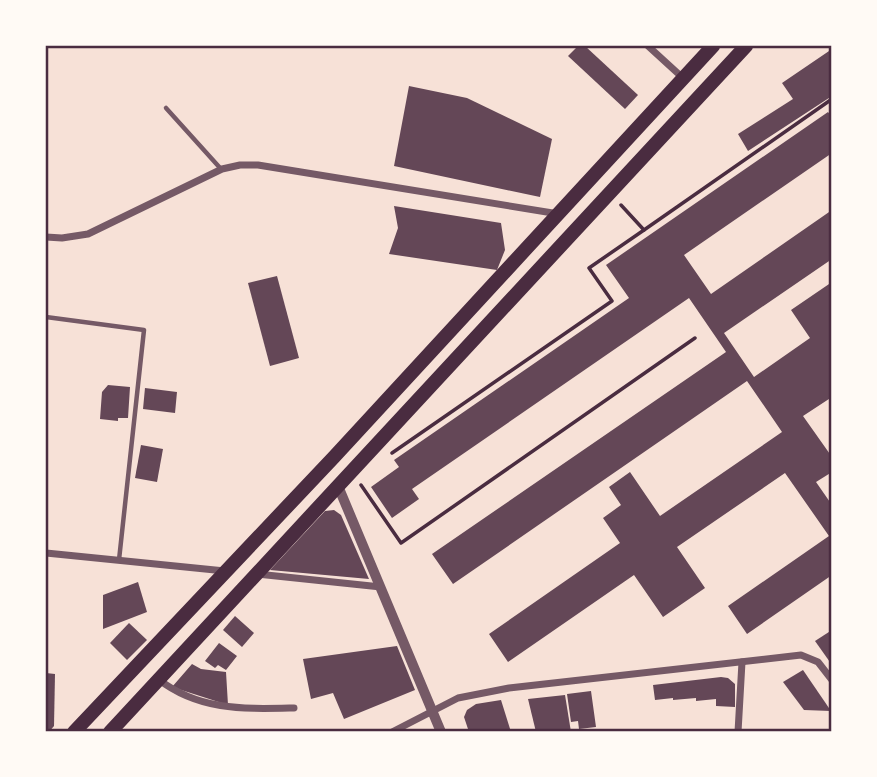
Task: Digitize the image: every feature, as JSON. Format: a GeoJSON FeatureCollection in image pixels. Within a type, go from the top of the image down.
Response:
{"type":"FeatureCollection","features":[{"type":"Feature","properties":{"kind":"main road"},"geometry":{"type":"LineString","coordinates":[[74,732],[321,470],[713,46]]}},
{"type":"Feature","properties":{"kind":"main road"},"geometry":{"type":"LineString","coordinates":[[110,732],[746,46]]}},
{"type":"Feature","properties":{"kind":"main road"},"geometry":{"type":"LineString","coordinates":[[321,470],[338,486]]}},
{"type":"Feature","properties":{"kind":"street"},"geometry":{"type":"LineString","coordinates":[[648,46],[683,78]]}},
{"type":"Feature","properties":{"kind":"street"},"geometry":{"type":"LineString","coordinates":[[46,237],[62,238],[88,234],[222,169],[240,164],[559,214]]}},
{"type":"Feature","properties":{"kind":"street"},"geometry":{"type":"LineString","coordinates":[[338,486],[441,732]]}},
{"type":"Feature","properties":{"kind":"street"},"geometry":{"type":"LineString","coordinates":[[46,552],[226,571]]}},
{"type":"Feature","properties":{"kind":"street"},"geometry":{"type":"LineString","coordinates":[[257,574],[381,587]]}},
{"type":"Feature","properties":{"kind":"street"},"geometry":{"type":"LineString","coordinates":[[392,732],[458,698],[509,688],[801,655],[818,662],[831,680]]}},
{"type":"Feature","properties":{"kind":"street"},"geometry":{"type":"LineString","coordinates":[[738,732],[742,662]]}},
{"type":"Feature","properties":{"kind":"street"},"geometry":{"type":"LineString","coordinates":[[158,679],[173,691],[210,705],[230,709],[293,708]]}},
{"type":"Feature","properties":{"kind":"lane"},"geometry":{"type":"LineString","coordinates":[[166,108],[222,169]]}},
{"type":"Feature","properties":{"kind":"lane"},"geometry":{"type":"LineString","coordinates":[[46,317],[144,330],[119,560]]}},
{"type":"Feature","properties":{"kind":"path"},"geometry":{"type":"LineString","coordinates":[[389,455],[612,301],[589,268],[831,99]]}},
{"type":"Feature","properties":{"kind":"path"},"geometry":{"type":"LineString","coordinates":[[611,193],[644,230]]}},
{"type":"Feature","properties":{"kind":"path"},"geometry":{"type":"LineString","coordinates":[[356,478],[401,543],[695,338]]}},
{"type":"Feature","properties":{"kind":"building"},"geometry":{"type":"Polygon","coordinates":[[[578,46],[585,46],[638,95],[625,109],[568,56],[578,46]]]}},
{"type":"Feature","properties":{"kind":"building"},"geometry":{"type":"Polygon","coordinates":[[[832,49],[832,96],[748,151],[738,134],[793,99],[782,83],[832,49]]]}},
{"type":"Feature","properties":{"kind":"building"},"geometry":{"type":"Polygon","coordinates":[[[409,86],[467,98],[552,139],[540,197],[394,166],[409,86]]]}},
{"type":"Feature","properties":{"kind":"building"},"geometry":{"type":"Polygon","coordinates":[[[828,112],[832,117],[832,153],[684,255],[711,294],[832,210],[832,259],[724,333],[754,377],[810,338],[791,310],[832,282],[832,397],[803,416],[832,457],[832,472],[816,482],[832,505],[832,575],[747,634],[728,606],[829,536],[785,473],[677,547],[705,588],[663,617],[634,575],[508,662],[489,634],[620,543],[603,518],[621,505],[609,487],[630,472],[660,516],[782,432],[747,381],[453,584],[432,554],[726,352],[689,298],[412,489],[419,499],[392,518],[371,487],[399,467],[394,460],[629,298],[606,265],[828,112]]]}},
{"type":"Feature","properties":{"kind":"building"},"geometry":{"type":"Polygon","coordinates":[[[394,206],[501,223],[505,250],[497,270],[389,254],[398,228],[394,206]]]}},
{"type":"Feature","properties":{"kind":"building"},"geometry":{"type":"Polygon","coordinates":[[[277,276],[299,358],[270,366],[248,283],[277,276]]]}},
{"type":"Feature","properties":{"kind":"building"},"geometry":{"type":"Polygon","coordinates":[[[108,385],[130,387],[128,418],[118,418],[118,421],[100,419],[102,392],[108,385]]]}},
{"type":"Feature","properties":{"kind":"building"},"geometry":{"type":"Polygon","coordinates":[[[145,388],[177,392],[175,413],[143,409],[145,388]]]}},
{"type":"Feature","properties":{"kind":"building"},"geometry":{"type":"Polygon","coordinates":[[[141,445],[163,449],[157,482],[135,478],[141,445]]]}},
{"type":"Feature","properties":{"kind":"building"},"geometry":{"type":"Polygon","coordinates":[[[334,510],[341,515],[369,579],[270,570],[325,511],[334,510]]]}},
{"type":"Feature","properties":{"kind":"building"},"geometry":{"type":"Polygon","coordinates":[[[138,582],[147,612],[103,629],[103,595],[138,582]]]}},
{"type":"Feature","properties":{"kind":"building"},"geometry":{"type":"Polygon","coordinates":[[[235,616],[254,633],[242,647],[223,630],[235,616]]]}},
{"type":"Feature","properties":{"kind":"building"},"geometry":{"type":"Polygon","coordinates":[[[129,623],[147,640],[127,660],[110,643],[129,623]]]}},
{"type":"Feature","properties":{"kind":"building"},"geometry":{"type":"Polygon","coordinates":[[[832,630],[832,665],[815,641],[832,630]]]}},
{"type":"Feature","properties":{"kind":"building"},"geometry":{"type":"Polygon","coordinates":[[[219,643],[237,656],[226,670],[218,665],[215,668],[205,661],[219,643]]]}},
{"type":"Feature","properties":{"kind":"building"},"geometry":{"type":"Polygon","coordinates":[[[397,646],[415,690],[344,719],[333,693],[311,699],[303,659],[397,646]]]}},
{"type":"Feature","properties":{"kind":"building"},"geometry":{"type":"Polygon","coordinates":[[[192,664],[201,669],[226,672],[228,705],[172,687],[192,664]]]}},
{"type":"Feature","properties":{"kind":"building"},"geometry":{"type":"Polygon","coordinates":[[[803,670],[831,711],[804,710],[783,682],[803,670]]]}},
{"type":"Feature","properties":{"kind":"building"},"geometry":{"type":"Polygon","coordinates":[[[46,673],[55,674],[54,726],[49,732],[46,732],[46,673]]]}},
{"type":"Feature","properties":{"kind":"building"},"geometry":{"type":"Polygon","coordinates":[[[728,678],[735,684],[735,707],[716,706],[716,699],[655,700],[653,685],[728,678]]]}},
{"type":"Feature","properties":{"kind":"building"},"geometry":{"type":"Polygon","coordinates":[[[591,691],[596,727],[579,729],[578,721],[571,722],[567,694],[591,691]]]}},
{"type":"Feature","properties":{"kind":"building"},"geometry":{"type":"Polygon","coordinates":[[[565,695],[571,732],[536,732],[528,699],[565,695]]]}},
{"type":"Feature","properties":{"kind":"building"},"geometry":{"type":"Polygon","coordinates":[[[501,700],[511,732],[469,732],[464,717],[467,710],[476,704],[501,700]]]}}]}
